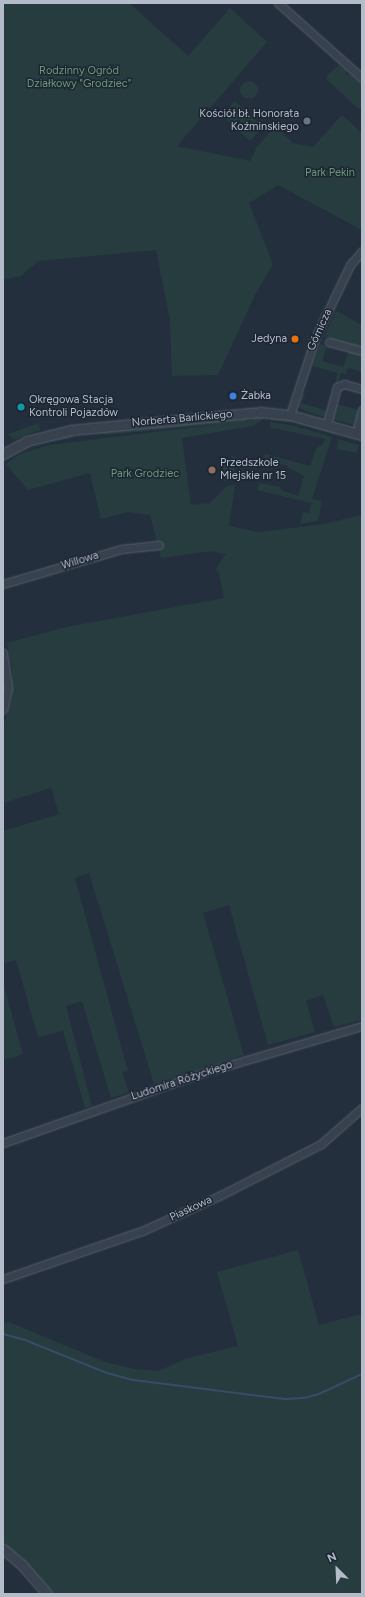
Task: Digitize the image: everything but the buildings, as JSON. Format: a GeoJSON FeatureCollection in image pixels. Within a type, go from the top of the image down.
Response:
{"type":"FeatureCollection","features":[{"type":"Feature","properties":{"kind":"street"},"geometry":{"type":"LineString","coordinates":[[278,3],[362,78]]}},
{"type":"Feature","properties":{"kind":"street","name":"Górnicza"},"geometry":{"type":"LineString","coordinates":[[290,415],[316,336],[350,265],[362,251]]}},
{"type":"Feature","properties":{"kind":"street"},"geometry":{"type":"LineString","coordinates":[[329,342],[362,351]]}},
{"type":"Feature","properties":{"kind":"street"},"geometry":{"type":"LineString","coordinates":[[327,424],[337,387],[344,384],[362,388]]}},
{"type":"Feature","properties":{"kind":"street"},"geometry":{"type":"LineString","coordinates":[[359,435],[362,410]]}},
{"type":"Feature","properties":{"kind":"street","name":"Norberta Barlickiego"},"geometry":{"type":"LineString","coordinates":[[3,454],[26,441],[71,430],[260,412],[290,415],[327,424],[359,435]]}},
{"type":"Feature","properties":{"kind":"street","name":"Willowa"},"geometry":{"type":"LineString","coordinates":[[3,584],[122,549],[159,545]]}},
{"type":"Feature","properties":{"kind":"street"},"geometry":{"type":"LineString","coordinates":[[3,654],[8,688],[3,710]]}},
{"type":"Feature","properties":{"kind":"street","name":"Ludomira Różyckiego"},"geometry":{"type":"LineString","coordinates":[[3,1143],[199,1074],[362,1026]]}},
{"type":"Feature","properties":{"kind":"street","name":"Piaskowa"},"geometry":{"type":"LineString","coordinates":[[3,1279],[142,1231],[222,1195],[321,1144],[362,1108]]}},
{"type":"Feature","properties":{"kind":"street"},"geometry":{"type":"LineString","coordinates":[[3,1549],[23,1566],[47,1594]]}},
{"type":"Feature","properties":{"kind":"green space"},"geometry":{"type":"Polygon","coordinates":[[[3,3],[129,3],[188,56],[230,8],[267,42],[177,146],[250,161],[257,147],[275,126],[293,143],[313,147],[342,115],[362,133],[362,230],[278,185],[249,203],[273,264],[255,295],[218,375],[172,376],[170,320],[156,250],[38,261],[21,276],[3,280],[3,3]]]}},
{"type":"Feature","properties":{"kind":"green space"},"geometry":{"type":"Polygon","coordinates":[[[339,65],[347,71],[345,75],[350,74],[362,84],[362,108],[359,109],[326,79],[327,75],[339,65]]]}},
{"type":"Feature","properties":{"kind":"green space"},"geometry":{"type":"Polygon","coordinates":[[[245,81],[253,81],[258,86],[256,97],[253,99],[245,99],[240,94],[240,86],[245,81]]]}},
{"type":"Feature","properties":{"kind":"green space"},"geometry":{"type":"Polygon","coordinates":[[[235,101],[263,127],[250,141],[222,115],[235,101]]]}},
{"type":"Feature","properties":{"kind":"green space"},"geometry":{"type":"Polygon","coordinates":[[[336,311],[362,325],[362,348],[324,337],[336,311]]]}},
{"type":"Feature","properties":{"kind":"green space"},"geometry":{"type":"Polygon","coordinates":[[[320,344],[327,346],[322,361],[343,367],[349,351],[362,354],[362,372],[348,368],[346,374],[341,373],[327,418],[298,408],[303,392],[305,395],[302,403],[327,411],[338,373],[312,366],[320,344]]]}},
{"type":"Feature","properties":{"kind":"green space"},"geometry":{"type":"Polygon","coordinates":[[[337,404],[360,410],[355,426],[333,419],[337,404]]]}},
{"type":"Feature","properties":{"kind":"green space","name":"Park Grodziec"},"geometry":{"type":"Polygon","coordinates":[[[255,416],[262,416],[264,419],[253,426],[182,438],[191,505],[210,503],[227,486],[235,485],[229,526],[259,532],[323,524],[361,515],[362,506],[362,1020],[334,1027],[323,995],[306,1001],[315,1032],[268,1045],[229,905],[203,913],[244,1055],[154,1084],[89,873],[75,878],[128,1071],[122,1072],[129,1092],[111,1098],[82,1001],[66,1006],[92,1106],[85,1108],[63,1031],[38,1037],[16,960],[3,963],[3,831],[59,814],[51,788],[3,803],[3,726],[11,701],[12,670],[7,643],[66,627],[224,598],[219,573],[215,570],[226,554],[211,551],[161,558],[150,515],[128,512],[101,519],[90,473],[28,490],[6,464],[20,454],[49,445],[228,423],[103,435],[103,432],[245,417],[246,421],[253,420],[255,416]]]}},
{"type":"Feature","properties":{"kind":"green space"},"geometry":{"type":"Polygon","coordinates":[[[272,417],[287,418],[333,431],[334,434],[296,423],[271,420],[272,417]]]}},
{"type":"Feature","properties":{"kind":"green space"},"geometry":{"type":"Polygon","coordinates":[[[270,422],[295,426],[332,437],[312,499],[322,501],[318,521],[300,524],[303,512],[309,513],[311,503],[257,490],[259,483],[280,487],[281,490],[298,496],[304,476],[285,465],[263,461],[265,454],[310,466],[316,449],[323,444],[325,439],[273,428],[272,431],[270,422]]]}},
{"type":"Feature","properties":{"kind":"green space"},"geometry":{"type":"Polygon","coordinates":[[[39,423],[40,430],[14,440],[8,434],[39,423]]]}},
{"type":"Feature","properties":{"kind":"green space"},"geometry":{"type":"Polygon","coordinates":[[[73,435],[73,438],[41,443],[19,451],[3,462],[3,458],[22,447],[73,435]]]}},
{"type":"Feature","properties":{"kind":"green space"},"geometry":{"type":"Polygon","coordinates":[[[338,439],[359,445],[357,453],[337,449],[338,439]]]}},
{"type":"Feature","properties":{"kind":"green space"},"geometry":{"type":"Polygon","coordinates":[[[233,456],[237,458],[234,475],[225,482],[223,466],[233,456]]]}},
{"type":"Feature","properties":{"kind":"green space"},"geometry":{"type":"Polygon","coordinates":[[[3,983],[23,1054],[5,1060],[3,1054],[3,983]]]}},
{"type":"Feature","properties":{"kind":"green space"},"geometry":{"type":"Polygon","coordinates":[[[298,1250],[319,1325],[362,1314],[362,1594],[53,1594],[29,1565],[3,1545],[3,1324],[9,1322],[105,1362],[134,1369],[158,1371],[188,1358],[238,1346],[217,1272],[298,1250]]]}},
{"type":"Feature","properties":{"kind":"waterway"},"geometry":{"type":"LineString","coordinates":[[3,1334],[25,1340],[107,1373],[134,1380],[285,1399],[304,1398],[319,1394],[362,1374]]}},
{"type":"Feature","properties":{"kind":"place","name":"Kościół bł. Honorata Koźminskiego"},"geometry":{"type":"Point","coordinates":[307,121]}},
{"type":"Feature","properties":{"kind":"place","name":"Jedyna"},"geometry":{"type":"Point","coordinates":[295,339]}},
{"type":"Feature","properties":{"kind":"place","name":"Żabka"},"geometry":{"type":"Point","coordinates":[233,396]}},
{"type":"Feature","properties":{"kind":"place","name":"Okręgowa Stacja Kontroli Pojazdów"},"geometry":{"type":"Point","coordinates":[21,407]}},
{"type":"Feature","properties":{"kind":"place","name":"Przedszkole Miejskie nr 15"},"geometry":{"type":"Point","coordinates":[212,470]}},
{"type":"Feature","properties":{"kind":"park label","name":"Rodzinny Ogród Działkowy \"Grodziec\""},"geometry":{"type":"Point","coordinates":[79,78]}},
{"type":"Feature","properties":{"kind":"park label","name":"Park Pekin"},"geometry":{"type":"Point","coordinates":[330,173]}}]}
